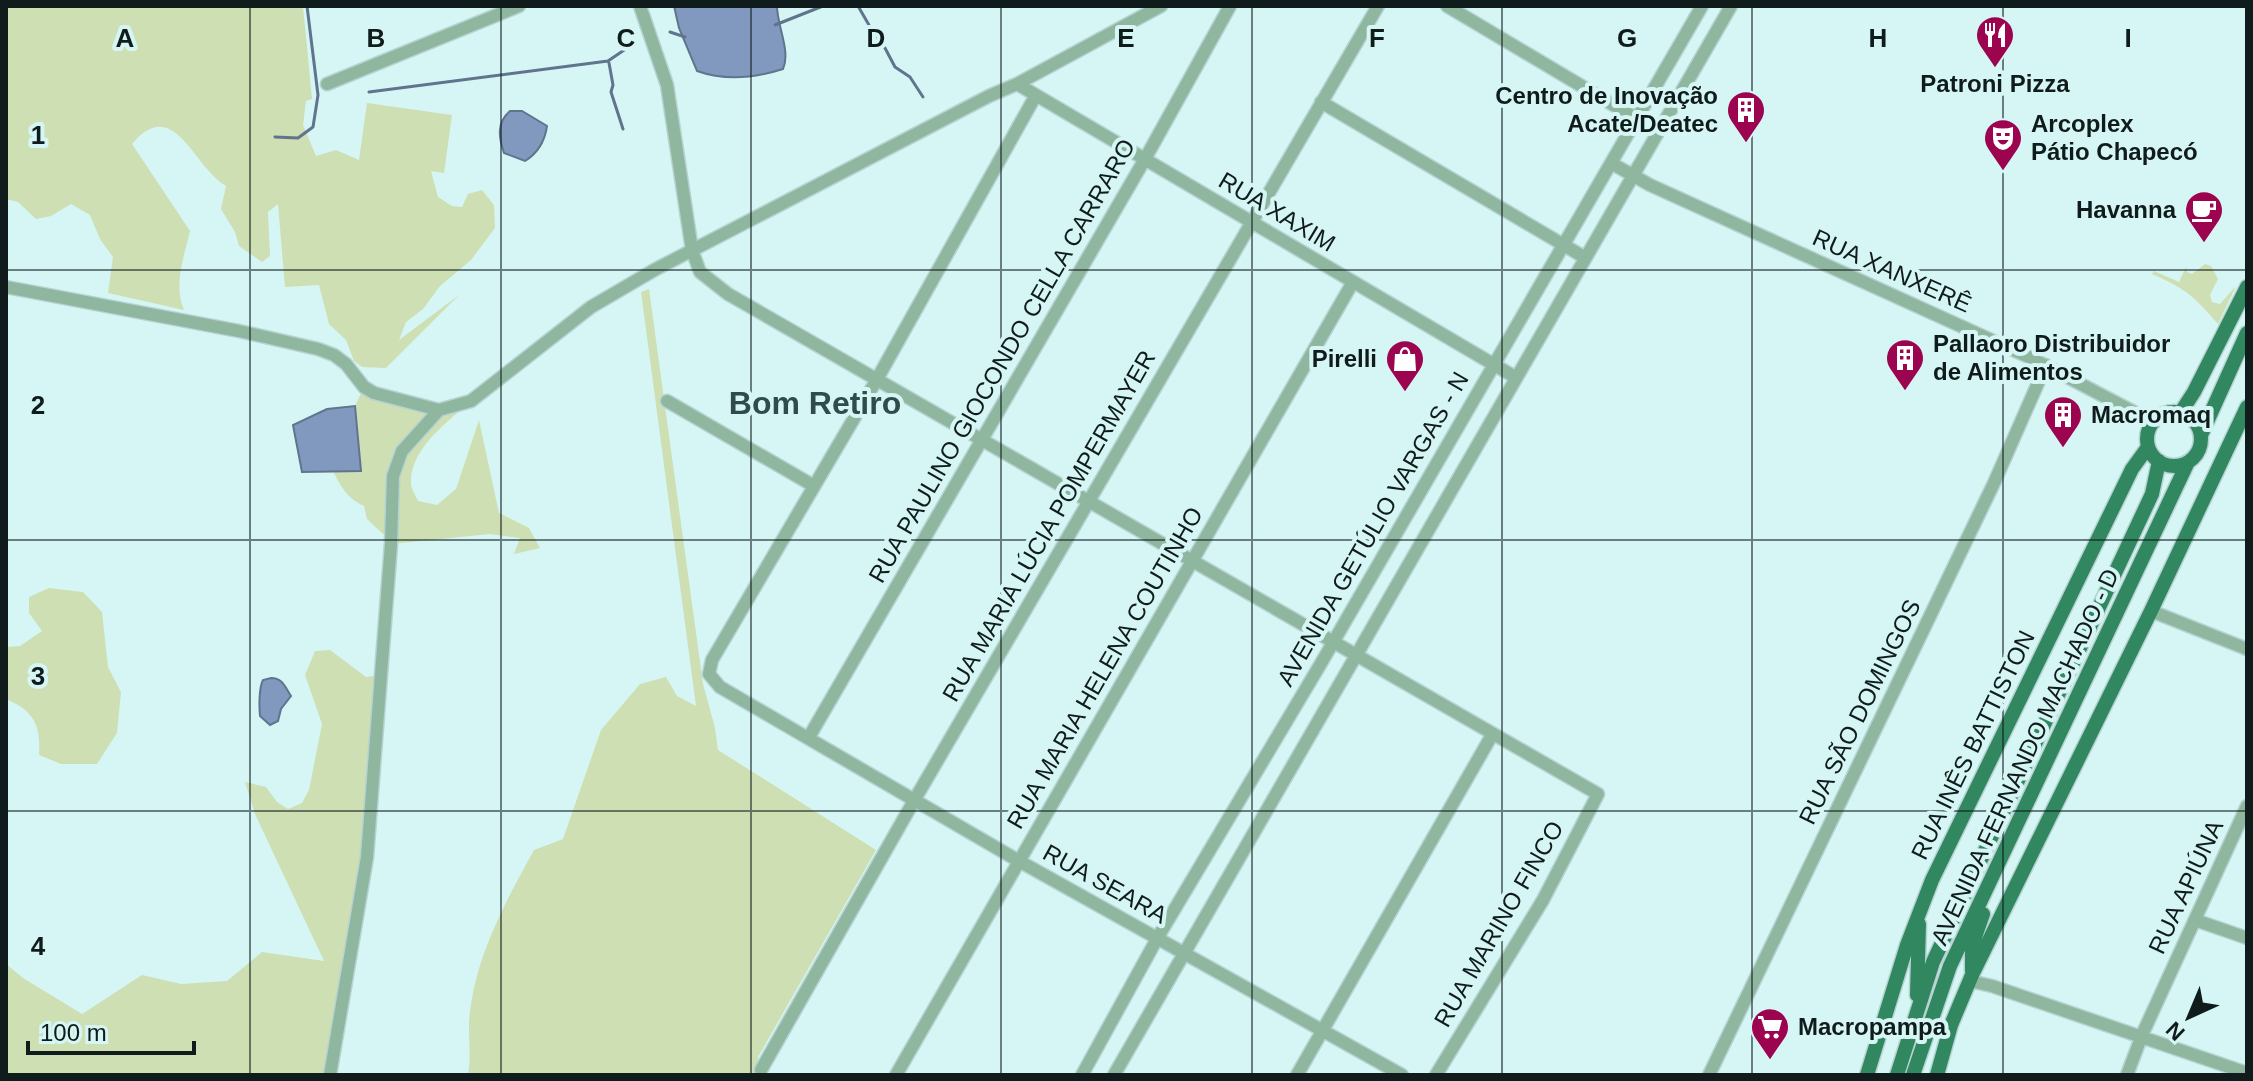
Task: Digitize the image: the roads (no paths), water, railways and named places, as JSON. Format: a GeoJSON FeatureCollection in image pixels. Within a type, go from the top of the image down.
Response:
{"type":"FeatureCollection","features":[{"type":"Feature","properties":{"kind":"main road"},"geometry":{"type":"LineString","coordinates":[[2181,412],[2247,287]]}},
{"type":"Feature","properties":{"kind":"main road"},"geometry":{"type":"LineString","coordinates":[[2201,435],[2194,421],[2181,412],[2164,413],[2148,429],[2148,447],[2159,461],[2173,466],[2188,462],[2199,451],[2201,435],[2247,333]]}},
{"type":"Feature","properties":{"kind":"main road"},"geometry":{"type":"LineString","coordinates":[[1937,1075],[1951,1025],[1971,978],[2247,407]]}},
{"type":"Feature","properties":{"kind":"main road","name":"RUA INÊS BATTISTON"},"geometry":{"type":"LineString","coordinates":[[1867,1075],[1932,880],[2132,469],[2148,447]]}},
{"type":"Feature","properties":{"kind":"main road","name":"AVENIDA FERNANDO MACHADO - D"},"geometry":{"type":"LineString","coordinates":[[1897,1075],[1933,962],[2152,494],[2159,461]]}},
{"type":"Feature","properties":{"kind":"main road","name":"AVENIDA FERNANDO MACHADO - D"},"geometry":{"type":"LineString","coordinates":[[1913,1075],[1950,966],[2188,462]]}},
{"type":"Feature","properties":{"kind":"main road"},"geometry":{"type":"LineString","coordinates":[[1971,978],[1972,946],[2001,871],[2005,846]]}},
{"type":"Feature","properties":{"kind":"main road"},"geometry":{"type":"LineString","coordinates":[[1917,1007],[1920,911]]}},
{"type":"Feature","properties":{"kind":"street"},"geometry":{"type":"LineString","coordinates":[[327,84],[519,6]]}},
{"type":"Feature","properties":{"kind":"street"},"geometry":{"type":"LineString","coordinates":[[640,6],[667,85],[692,250],[700,272],[728,294],[876,381],[1492,735],[1297,1075]]}},
{"type":"Feature","properties":{"kind":"street"},"geometry":{"type":"LineString","coordinates":[[6,287],[318,349],[346,364],[364,387],[374,393],[439,410],[471,401],[591,307],[692,250],[1017,84],[1161,6]]}},
{"type":"Feature","properties":{"kind":"street","name":"RUA PAULINO GIOCONDO CELLA CARRARO"},"geometry":{"type":"LineString","coordinates":[[809,737],[1145,159],[1230,6]]}},
{"type":"Feature","properties":{"kind":"street","name":"RUA MARIA LÚCIA POMPERMAYER"},"geometry":{"type":"LineString","coordinates":[[761,1070],[915,799],[1378,6]]}},
{"type":"Feature","properties":{"kind":"street"},"geometry":{"type":"LineString","coordinates":[[1447,6],[1637,119]]}},
{"type":"Feature","properties":{"kind":"street","name":"AVENIDA GETÚLIO VARGAS - N"},"geometry":{"type":"LineString","coordinates":[[1082,1075],[1158,937],[1702,6]]}},
{"type":"Feature","properties":{"kind":"street","name":"AVENIDA GETÚLIO VARGAS - N"},"geometry":{"type":"LineString","coordinates":[[1114,1075],[1731,6]]}},
{"type":"Feature","properties":{"kind":"street"},"geometry":{"type":"LineString","coordinates":[[1695,18],[1686,51],[1696,65]]}},
{"type":"Feature","properties":{"kind":"street","name":"RUA XAXIM"},"geometry":{"type":"LineString","coordinates":[[1017,84],[1515,377]]}},
{"type":"Feature","properties":{"kind":"street"},"geometry":{"type":"LineString","coordinates":[[667,401],[814,486],[1036,95]]}},
{"type":"Feature","properties":{"kind":"street"},"geometry":{"type":"LineString","coordinates":[[1321,102],[1584,257]]}},
{"type":"Feature","properties":{"kind":"street","name":"RUA XANXERÊ"},"geometry":{"type":"LineString","coordinates":[[1611,163],[1632,176],[2046,365],[2153,422]]}},
{"type":"Feature","properties":{"kind":"street","name":"RUA MARIA HELENA COUTINHO"},"geometry":{"type":"LineString","coordinates":[[896,1075],[1353,282]]}},
{"type":"Feature","properties":{"kind":"street","name":"RUA SÃO DOMINGOS"},"geometry":{"type":"LineString","coordinates":[[1709,1075],[1994,483],[2046,365]]}},
{"type":"Feature","properties":{"kind":"street"},"geometry":{"type":"LineString","coordinates":[[330,1075],[367,857],[391,544],[393,476],[402,451],[439,410]]}},
{"type":"Feature","properties":{"kind":"street","name":"RUA SEARA"},"geometry":{"type":"LineString","coordinates":[[814,486],[712,660],[709,674],[720,687],[1019,861],[1402,1075]]}},
{"type":"Feature","properties":{"kind":"street"},"geometry":{"type":"LineString","coordinates":[[2151,611],[2247,649]]}},
{"type":"Feature","properties":{"kind":"street","name":"RUA MARINO FINCO"},"geometry":{"type":"LineString","coordinates":[[1436,1075],[1543,900],[1598,794],[1492,735]]}},
{"type":"Feature","properties":{"kind":"street","name":"RUA APIÚNA"},"geometry":{"type":"LineString","coordinates":[[2127,1075],[2142,1035],[2247,806]]}},
{"type":"Feature","properties":{"kind":"street"},"geometry":{"type":"LineString","coordinates":[[2195,920],[2247,938]]}},
{"type":"Feature","properties":{"kind":"street"},"geometry":{"type":"LineString","coordinates":[[1971,978],[2247,1073]]}},
{"type":"Feature","properties":{"kind":"water"},"geometry":{"type":"Polygon","coordinates":[[[674,6],[777,6],[785,46],[783,69],[740,77],[697,71],[679,28],[674,6]]]}},
{"type":"Feature","properties":{"kind":"water"},"geometry":{"type":"Polygon","coordinates":[[[510,111],[522,111],[547,126],[540,146],[525,161],[504,153],[502,147],[502,121],[510,111]]]}},
{"type":"Feature","properties":{"kind":"water"},"geometry":{"type":"Polygon","coordinates":[[[355,406],[361,471],[302,472],[293,425],[327,409],[355,406]]]}},
{"type":"Feature","properties":{"kind":"water"},"geometry":{"type":"Polygon","coordinates":[[[271,678],[281,681],[291,696],[281,709],[278,721],[270,725],[260,716],[259,702],[263,680],[271,678]]]}},
{"type":"Feature","properties":{"kind":"waterway"},"geometry":{"type":"LineString","coordinates":[[275,137],[298,138],[313,127],[318,95],[307,6]]}},
{"type":"Feature","properties":{"kind":"waterway"},"geometry":{"type":"LineString","coordinates":[[775,25],[823,6]]}},
{"type":"Feature","properties":{"kind":"waterway"},"geometry":{"type":"LineString","coordinates":[[858,6],[895,67],[910,77],[923,97]]}},
{"type":"Feature","properties":{"kind":"waterway"},"geometry":{"type":"LineString","coordinates":[[670,32],[685,37]]}},
{"type":"Feature","properties":{"kind":"waterway"},"geometry":{"type":"LineString","coordinates":[[369,92],[608,61],[633,44]]}},
{"type":"Feature","properties":{"kind":"waterway"},"geometry":{"type":"LineString","coordinates":[[609,63],[613,85],[611,92],[623,129]]}},
{"type":"Feature","properties":{"kind":"place","name":"Patroni Pizza"},"geometry":{"type":"Point","coordinates":[1995,69]}},
{"type":"Feature","properties":{"kind":"place","name":"Centro de Inovação Acate/Deatec"},"geometry":{"type":"Point","coordinates":[1746,144]}},
{"type":"Feature","properties":{"kind":"place","name":"Arcoplex Pátio Chapecó"},"geometry":{"type":"Point","coordinates":[2003,172]}},
{"type":"Feature","properties":{"kind":"place","name":"Havanna"},"geometry":{"type":"Point","coordinates":[2204,244]}},
{"type":"Feature","properties":{"kind":"place","name":"Pallaoro Distribuidor de Alimentos"},"geometry":{"type":"Point","coordinates":[1905,392]}},
{"type":"Feature","properties":{"kind":"place","name":"Pirelli"},"geometry":{"type":"Point","coordinates":[1405,393]}},
{"type":"Feature","properties":{"kind":"place","name":"Macromaq"},"geometry":{"type":"Point","coordinates":[2063,449]}},
{"type":"Feature","properties":{"kind":"place","name":"Macropampa"},"geometry":{"type":"Point","coordinates":[1770,1061]}},
{"type":"Feature","properties":{"kind":"district","name":"Bom Retiro"},"geometry":{"type":"Point","coordinates":[815,403]}}]}
